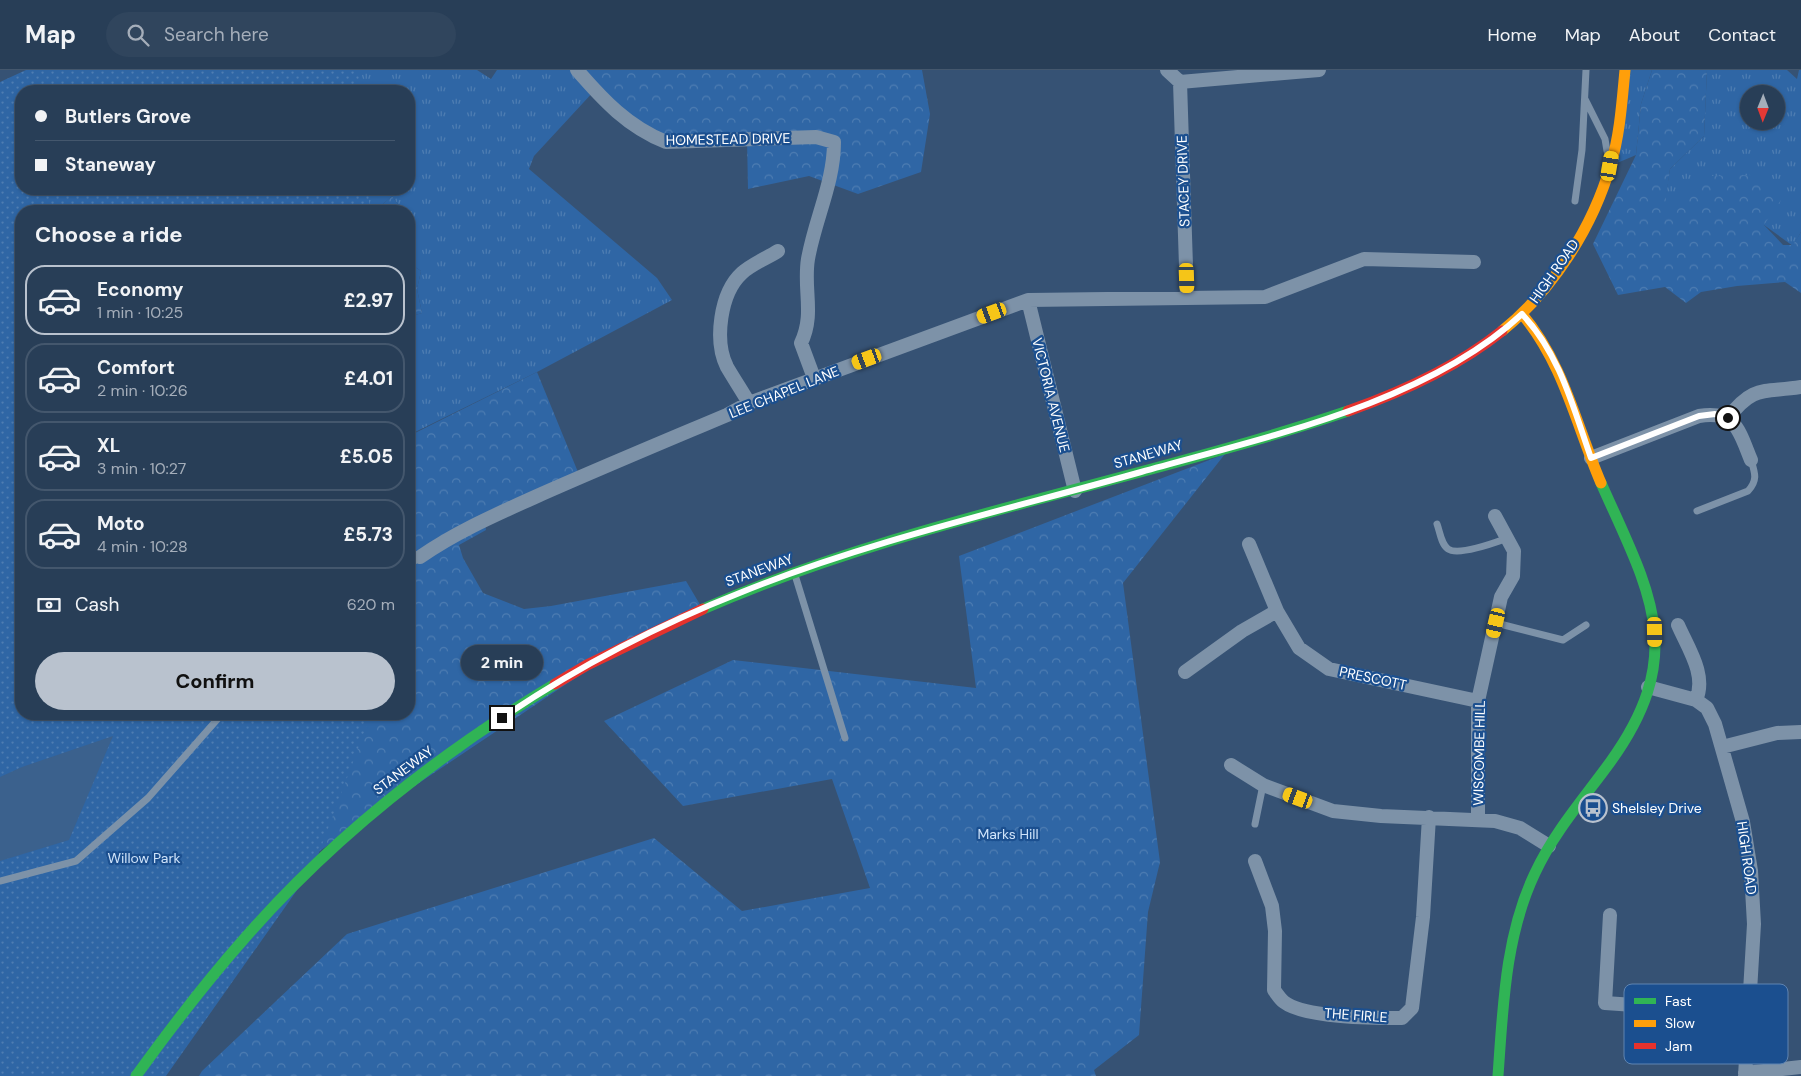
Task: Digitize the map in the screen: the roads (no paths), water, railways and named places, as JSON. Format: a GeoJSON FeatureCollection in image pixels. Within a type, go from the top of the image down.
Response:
{"type":"FeatureCollection","features":[{"type":"Feature","properties":{"kind":"main road","name":"HIGH ROAD"},"geometry":{"type":"LineString","coordinates":[[1498,1076],[1504,990],[1510,947],[1525,895],[1548,846],[1623,745],[1636,721],[1648,687],[1655,644],[1648,588],[1637,559],[1591,458],[1554,358],[1543,338],[1522,314],[1549,283],[1569,254],[1587,222],[1610,166],[1623,98],[1625,70]]}},
{"type":"Feature","properties":{"kind":"main road","name":"STANEWAY"},"geometry":{"type":"LineString","coordinates":[[136,1076],[202,989],[263,919],[314,866],[361,822],[424,771],[543,692],[626,644],[702,608],[795,573],[899,540],[1290,430],[1372,401],[1465,356],[1491,340],[1522,314]]}},
{"type":"Feature","properties":{"kind":"street","name":"HOMESTEAD DRIVE"},"geometry":{"type":"LineString","coordinates":[[577,70],[620,114],[644,133],[666,142],[816,136],[834,142],[834,164],[808,260],[808,328],[801,343],[814,378]]}},
{"type":"Feature","properties":{"kind":"street"},"geometry":{"type":"LineString","coordinates":[[1167,70],[1180,82],[1320,70]]}},
{"type":"Feature","properties":{"kind":"street","name":"STACEY DRIVE"},"geometry":{"type":"LineString","coordinates":[[1180,82],[1187,297]]}},
{"type":"Feature","properties":{"kind":"street"},"geometry":{"type":"LineString","coordinates":[[749,403],[727,366],[721,348],[720,329],[726,299],[741,274],[778,251]]}},
{"type":"Feature","properties":{"kind":"street","name":"LEE CHAPEL LANE"},"geometry":{"type":"LineString","coordinates":[[415,560],[445,539],[580,477],[727,415],[749,403],[1028,300],[1265,297],[1364,259],[1474,262]]}},
{"type":"Feature","properties":{"kind":"street","name":"VICTORIA AVENUE"},"geometry":{"type":"LineString","coordinates":[[1028,300],[1075,491]]}},
{"type":"Feature","properties":{"kind":"street"},"geometry":{"type":"LineString","coordinates":[[1728,418],[1744,398],[1755,392],[1801,387]]}},
{"type":"Feature","properties":{"kind":"street"},"geometry":{"type":"LineString","coordinates":[[1591,458],[1699,416],[1715,414],[1728,418],[1740,435],[1751,460]]}},
{"type":"Feature","properties":{"kind":"street","name":"WISCOMBE HILL"},"geometry":{"type":"LineString","coordinates":[[1478,819],[1478,700],[1501,597],[1512,576],[1514,552],[1505,539],[1495,516]]}},
{"type":"Feature","properties":{"kind":"street","name":"PRESCOTT"},"geometry":{"type":"LineString","coordinates":[[1249,544],[1277,611],[1299,648],[1328,669],[1478,700]]}},
{"type":"Feature","properties":{"kind":"street"},"geometry":{"type":"LineString","coordinates":[[1185,672],[1242,631],[1277,611]]}},
{"type":"Feature","properties":{"kind":"street"},"geometry":{"type":"LineString","coordinates":[[1648,687],[1696,700],[1700,689],[1700,676],[1678,625]]}},
{"type":"Feature","properties":{"kind":"street","name":"HIGH ROAD"},"geometry":{"type":"LineString","coordinates":[[1696,700],[1711,714],[1743,822],[1751,872],[1754,924],[1751,984]]}},
{"type":"Feature","properties":{"kind":"street"},"geometry":{"type":"LineString","coordinates":[[1722,747],[1777,733],[1801,732]]}},
{"type":"Feature","properties":{"kind":"street"},"geometry":{"type":"LineString","coordinates":[[1231,765],[1263,786],[1332,811],[1495,821],[1520,828],[1548,846]]}},
{"type":"Feature","properties":{"kind":"street","name":"THE FIRLE"},"geometry":{"type":"LineString","coordinates":[[1255,860],[1272,906],[1275,931],[1274,990],[1285,1003],[1314,1012],[1349,1017],[1402,1018],[1412,1008],[1423,917],[1429,817]]}},
{"type":"Feature","properties":{"kind":"street"},"geometry":{"type":"LineString","coordinates":[[1610,915],[1604,1003],[1624,1004]]}},
{"type":"Feature","properties":{"kind":"street"},"geometry":{"type":"LineString","coordinates":[[1745,1074],[1801,1067]]}},
{"type":"Feature","properties":{"kind":"lane"},"geometry":{"type":"LineString","coordinates":[[1575,202],[1582,150],[1586,70]]}},
{"type":"Feature","properties":{"kind":"lane"},"geometry":{"type":"LineString","coordinates":[[1585,99],[1605,139],[1610,166]]}},
{"type":"Feature","properties":{"kind":"lane"},"geometry":{"type":"LineString","coordinates":[[1697,511],[1748,491],[1756,476],[1751,460]]}},
{"type":"Feature","properties":{"kind":"lane"},"geometry":{"type":"LineString","coordinates":[[1437,524],[1443,543],[1449,550],[1459,552],[1505,539]]}},
{"type":"Feature","properties":{"kind":"lane"},"geometry":{"type":"LineString","coordinates":[[795,573],[845,738]]}},
{"type":"Feature","properties":{"kind":"lane"},"geometry":{"type":"LineString","coordinates":[[1496,623],[1562,640],[1586,626]]}},
{"type":"Feature","properties":{"kind":"lane"},"geometry":{"type":"LineString","coordinates":[[0,881],[76,861],[148,798],[217,720]]}},
{"type":"Feature","properties":{"kind":"lane"},"geometry":{"type":"LineString","coordinates":[[1255,824],[1263,786]]}},
{"type":"Feature","properties":{"kind":"place","name":"Shelsley Drive"},"geometry":{"type":"Point","coordinates":[1593,808]}},
{"type":"Feature","properties":{"kind":"park label","name":"Marks Hill"},"geometry":{"type":"Point","coordinates":[1008,834]}},
{"type":"Feature","properties":{"kind":"park label","name":"Willow Park"},"geometry":{"type":"Point","coordinates":[144,858]}}]}
